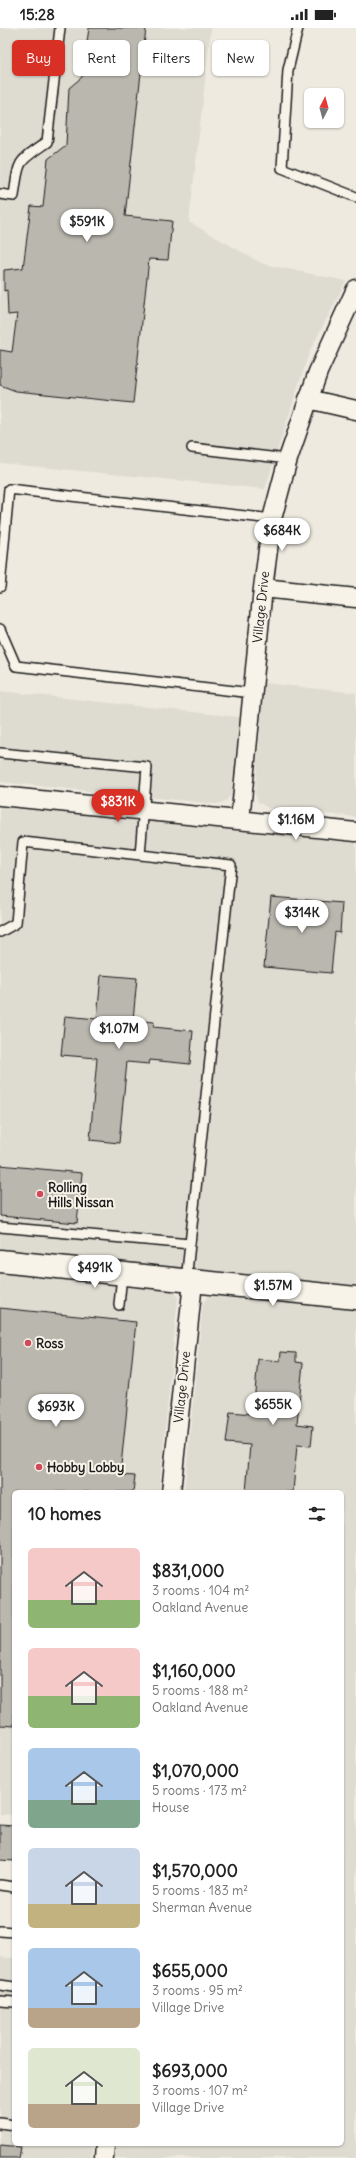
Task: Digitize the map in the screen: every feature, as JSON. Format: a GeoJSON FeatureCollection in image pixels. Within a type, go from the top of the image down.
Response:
{"type":"FeatureCollection","features":[{"type":"Feature","properties":{"kind":"street","name":"Village Drive"},"geometry":{"type":"LineString","coordinates":[[240,820],[263,588],[272,519],[288,459],[318,372],[356,289]]}},
{"type":"Feature","properties":{"kind":"street"},"geometry":{"type":"LineString","coordinates":[[308,400],[356,410]]}},
{"type":"Feature","properties":{"kind":"street"},"geometry":{"type":"LineString","coordinates":[[263,588],[356,598]]}},
{"type":"Feature","properties":{"kind":"street"},"geometry":{"type":"LineString","coordinates":[[0,796],[356,832]]}},
{"type":"Feature","properties":{"kind":"street"},"geometry":{"type":"LineString","coordinates":[[0,1262],[356,1298]]}},
{"type":"Feature","properties":{"kind":"street","name":"Village Drive"},"geometry":{"type":"LineString","coordinates":[[171,1490],[190,1282]]}},
{"type":"Feature","properties":{"kind":"street"},"geometry":{"type":"LineString","coordinates":[[104,2158],[105,2146]]}},
{"type":"Feature","properties":{"kind":"lane"},"geometry":{"type":"LineString","coordinates":[[0,194],[14,196],[18,166],[23,158],[47,142],[60,28]]}},
{"type":"Feature","properties":{"kind":"lane"},"geometry":{"type":"LineString","coordinates":[[298,28],[288,70],[282,168],[356,196]]}},
{"type":"Feature","properties":{"kind":"lane"},"geometry":{"type":"LineString","coordinates":[[192,448],[288,459]]}},
{"type":"Feature","properties":{"kind":"lane"},"geometry":{"type":"LineString","coordinates":[[0,588],[9,489],[272,519]]}},
{"type":"Feature","properties":{"kind":"lane"},"geometry":{"type":"LineString","coordinates":[[0,629],[16,666],[252,692]]}},
{"type":"Feature","properties":{"kind":"lane"},"geometry":{"type":"LineString","coordinates":[[0,753],[147,767],[140,855]]}},
{"type":"Feature","properties":{"kind":"lane"},"geometry":{"type":"LineString","coordinates":[[0,932],[16,923],[23,842],[231,865],[190,1244],[190,1282]]}},
{"type":"Feature","properties":{"kind":"lane"},"geometry":{"type":"LineString","coordinates":[[0,1227],[190,1244]]}},
{"type":"Feature","properties":{"kind":"lane"},"geometry":{"type":"LineString","coordinates":[[119,1305],[122,1275]]}},
{"type":"Feature","properties":{"kind":"lane"},"geometry":{"type":"LineString","coordinates":[[0,1885],[12,1886]]}},
{"type":"Feature","properties":{"kind":"lane"},"geometry":{"type":"LineString","coordinates":[[0,1931],[12,1932]]}},
{"type":"Feature","properties":{"kind":"lane"},"geometry":{"type":"LineString","coordinates":[[0,1985],[12,1987]]}},
{"type":"Feature","properties":{"kind":"lane"},"geometry":{"type":"LineString","coordinates":[[0,2001],[12,2002]]}},
{"type":"Feature","properties":{"kind":"lane"},"geometry":{"type":"LineString","coordinates":[[0,2123],[12,2125]]}},
{"type":"Feature","properties":{"kind":"shaded area"},"geometry":{"type":"Polygon","coordinates":[[[0,28],[211,28],[189,222],[263,264],[346,281],[309,353],[265,489],[0,463],[0,28]]]}},
{"type":"Feature","properties":{"kind":"shaded area"},"geometry":{"type":"Polygon","coordinates":[[[264,683],[356,693],[356,817],[268,808],[258,802],[255,794],[264,683]]]}},
{"type":"Feature","properties":{"kind":"shaded area"},"geometry":{"type":"Polygon","coordinates":[[[0,691],[239,717],[231,795],[226,801],[217,804],[0,782],[0,691]]]}},
{"type":"Feature","properties":{"kind":"shaded area"},"geometry":{"type":"Polygon","coordinates":[[[0,807],[356,843],[356,1285],[0,1248],[0,807]]]}},
{"type":"Feature","properties":{"kind":"shaded area"},"geometry":{"type":"Polygon","coordinates":[[[0,1273],[174,1291],[178,1297],[159,1490],[12,1490],[12,1815],[0,1814],[0,1273]]]}},
{"type":"Feature","properties":{"kind":"shaded area"},"geometry":{"type":"Polygon","coordinates":[[[209,1295],[221,1295],[356,1308],[356,2158],[115,2158],[117,2146],[344,2146],[344,1490],[184,1490],[203,1303],[209,1295]]]}},
{"type":"Feature","properties":{"kind":"shaded area"},"geometry":{"type":"Polygon","coordinates":[[[0,1957],[12,1958],[12,2146],[93,2146],[91,2158],[0,2158],[0,1957]]]}},
{"type":"Feature","properties":{"kind":"building"},"geometry":{"type":"Polygon","coordinates":[[[89,28],[146,28],[145,40],[138,40],[138,76],[141,76],[125,216],[172,221],[168,260],[149,259],[133,403],[16,391],[0,385],[0,350],[12,352],[17,314],[8,315],[7,290],[4,291],[4,270],[23,268],[31,206],[43,207],[48,159],[66,145],[69,88],[82,76],[130,76],[130,40],[87,40],[89,28]]]}},
{"type":"Feature","properties":{"kind":"building"},"geometry":{"type":"Polygon","coordinates":[[[271,897],[342,903],[340,933],[335,932],[331,973],[264,967],[271,897]]]}},
{"type":"Feature","properties":{"kind":"building"},"geometry":{"type":"Polygon","coordinates":[[[101,975],[137,978],[133,1020],[154,1022],[153,1027],[193,1031],[190,1064],[150,1060],[149,1064],[127,1062],[119,1143],[90,1140],[97,1058],[61,1055],[65,1016],[97,1019],[101,975]]]}},
{"type":"Feature","properties":{"kind":"building","name":"Rolling Hills Nissan"},"geometry":{"type":"Polygon","coordinates":[[[0,1165],[82,1173],[77,1223],[0,1216],[0,1165]]]}},
{"type":"Feature","properties":{"kind":"building"},"geometry":{"type":"Polygon","coordinates":[[[0,1308],[136,1322],[120,1475],[135,1476],[133,1490],[12,1490],[12,1726],[0,1725],[0,1308]]]}},
{"type":"Feature","properties":{"kind":"building"},"geometry":{"type":"Polygon","coordinates":[[[281,1352],[296,1353],[296,1362],[303,1363],[297,1424],[313,1426],[311,1446],[297,1445],[293,1490],[246,1490],[250,1445],[226,1443],[230,1412],[253,1414],[258,1359],[280,1361],[281,1352]]]}},
{"type":"Feature","properties":{"kind":"building"},"geometry":{"type":"Polygon","coordinates":[[[0,1825],[12,1826],[12,1861],[0,1860],[0,1825]]]}},
{"type":"Feature","properties":{"kind":"building"},"geometry":{"type":"Polygon","coordinates":[[[0,2145],[21,2147],[19,2158],[0,2158],[0,2145]]]}},
{"type":"Feature","properties":{"kind":"place","name":"Rolling Hills Nissan"},"geometry":{"type":"Point","coordinates":[40,1194]}},
{"type":"Feature","properties":{"kind":"place","name":"Ross"},"geometry":{"type":"Point","coordinates":[28,1343]}},
{"type":"Feature","properties":{"kind":"place","name":"Hobby Lobby"},"geometry":{"type":"Point","coordinates":[39,1467]}}]}
